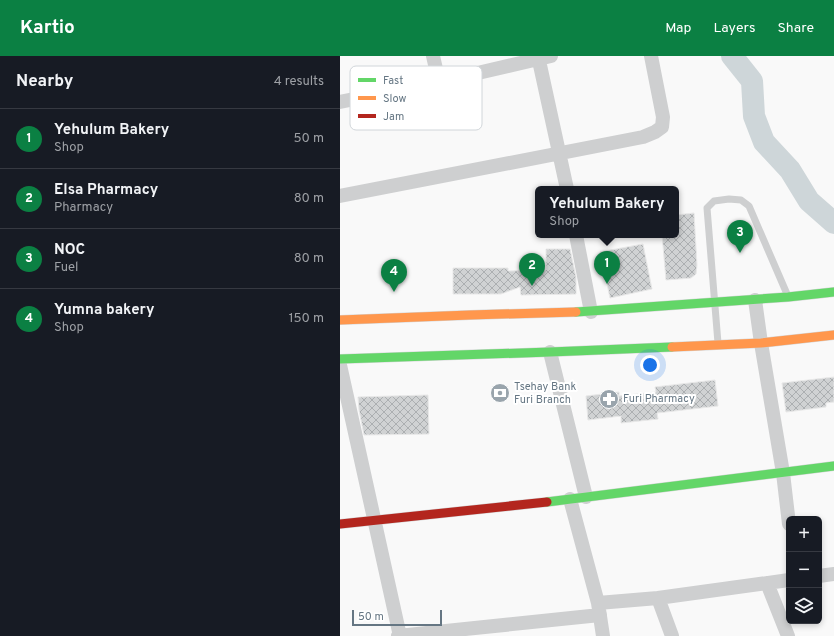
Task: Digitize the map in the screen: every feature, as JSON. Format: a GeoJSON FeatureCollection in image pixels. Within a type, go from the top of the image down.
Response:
{"type":"FeatureCollection","features":[{"type":"Feature","properties":{"kind":"main road"},"geometry":{"type":"LineString","coordinates":[[340,320],[591,312],[755,300],[834,292]]}},
{"type":"Feature","properties":{"kind":"main road"},"geometry":{"type":"LineString","coordinates":[[340,359],[761,343],[834,335]]}},
{"type":"Feature","properties":{"kind":"main road"},"geometry":{"type":"LineString","coordinates":[[340,524],[570,499],[834,466]]}},
{"type":"Feature","properties":{"kind":"street"},"geometry":{"type":"LineString","coordinates":[[433,56],[435,66]]}},
{"type":"Feature","properties":{"kind":"street"},"geometry":{"type":"LineString","coordinates":[[340,196],[560,154],[643,137],[655,132],[662,127],[663,117],[651,56]]}},
{"type":"Feature","properties":{"kind":"street"},"geometry":{"type":"LineString","coordinates":[[482,71],[542,57],[566,186]]}},
{"type":"Feature","properties":{"kind":"street"},"geometry":{"type":"LineString","coordinates":[[340,102],[350,100]]}},
{"type":"Feature","properties":{"kind":"street"},"geometry":{"type":"LineString","coordinates":[[577,238],[591,312]]}},
{"type":"Feature","properties":{"kind":"street"},"geometry":{"type":"LineString","coordinates":[[755,300],[783,473],[788,516]]}},
{"type":"Feature","properties":{"kind":"street"},"geometry":{"type":"LineString","coordinates":[[550,352],[586,497]]}},
{"type":"Feature","properties":{"kind":"street"},"geometry":{"type":"LineString","coordinates":[[340,365],[399,636],[599,609],[658,598],[786,580]]}},
{"type":"Feature","properties":{"kind":"street"},"geometry":{"type":"LineString","coordinates":[[570,499],[599,609],[603,636]]}},
{"type":"Feature","properties":{"kind":"street"},"geometry":{"type":"LineString","coordinates":[[822,576],[834,574]]}},
{"type":"Feature","properties":{"kind":"street"},"geometry":{"type":"LineString","coordinates":[[767,583],[788,636]]}},
{"type":"Feature","properties":{"kind":"street"},"geometry":{"type":"LineString","coordinates":[[658,598],[672,636]]}},
{"type":"Feature","properties":{"kind":"lane"},"geometry":{"type":"LineString","coordinates":[[719,345],[707,208],[714,201],[729,199],[741,200],[749,206],[788,297]]}},
{"type":"Feature","properties":{"kind":"building"},"geometry":{"type":"Polygon","coordinates":[[[694,213],[697,265],[696,274],[691,278],[666,280],[662,238],[679,238],[679,215],[694,213]]]}},
{"type":"Feature","properties":{"kind":"building"},"geometry":{"type":"Polygon","coordinates":[[[643,244],[652,289],[610,298],[600,252],[643,244]]]}},
{"type":"Feature","properties":{"kind":"building"},"geometry":{"type":"Polygon","coordinates":[[[546,249],[570,249],[576,277],[576,294],[521,295],[520,287],[501,294],[453,294],[453,268],[508,268],[508,271],[546,270],[546,249]]]}},
{"type":"Feature","properties":{"kind":"building"},"geometry":{"type":"Polygon","coordinates":[[[834,377],[834,402],[826,403],[826,407],[786,412],[782,383],[834,377]]]}},
{"type":"Feature","properties":{"kind":"building"},"geometry":{"type":"Polygon","coordinates":[[[715,380],[718,406],[657,413],[658,419],[621,423],[621,416],[588,420],[586,396],[619,392],[619,396],[656,392],[655,387],[715,380]]]}},
{"type":"Feature","properties":{"kind":"building"},"geometry":{"type":"Polygon","coordinates":[[[428,395],[429,434],[364,435],[358,397],[428,395]]]}},
{"type":"Feature","properties":{"kind":"waterway"},"geometry":{"type":"LineString","coordinates":[[732,56],[752,81],[754,116],[764,142],[790,170],[809,201],[834,223]]}},
{"type":"Feature","properties":{"kind":"traffic: fast"},"geometry":{"type":"LineString","coordinates":[[576,312],[788,297],[834,292]]}},
{"type":"Feature","properties":{"kind":"traffic: fast"},"geometry":{"type":"LineString","coordinates":[[340,359],[672,347]]}},
{"type":"Feature","properties":{"kind":"traffic: fast"},"geometry":{"type":"LineString","coordinates":[[547,502],[834,466]]}},
{"type":"Feature","properties":{"kind":"traffic: slow"},"geometry":{"type":"LineString","coordinates":[[340,320],[576,312]]}},
{"type":"Feature","properties":{"kind":"traffic: slow"},"geometry":{"type":"LineString","coordinates":[[672,347],[761,343],[834,335]]}},
{"type":"Feature","properties":{"kind":"traffic: jam"},"geometry":{"type":"LineString","coordinates":[[340,524],[547,502]]}},
{"type":"Feature","properties":{"kind":"place","name":"NOC"},"geometry":{"type":"Point","coordinates":[740,253]}},
{"type":"Feature","properties":{"kind":"place","name":"Yehulum Bakery"},"geometry":{"type":"Point","coordinates":[607,284]}},
{"type":"Feature","properties":{"kind":"place","name":"Elsa Pharmacy"},"geometry":{"type":"Point","coordinates":[532,286]}},
{"type":"Feature","properties":{"kind":"place","name":"Yumna bakery"},"geometry":{"type":"Point","coordinates":[394,292]}},
{"type":"Feature","properties":{"kind":"place","name":"Tsehay Bank Furi Branch"},"geometry":{"type":"Point","coordinates":[500,393]}},
{"type":"Feature","properties":{"kind":"place","name":"Furi Pharmacy"},"geometry":{"type":"Point","coordinates":[609,399]}}]}
